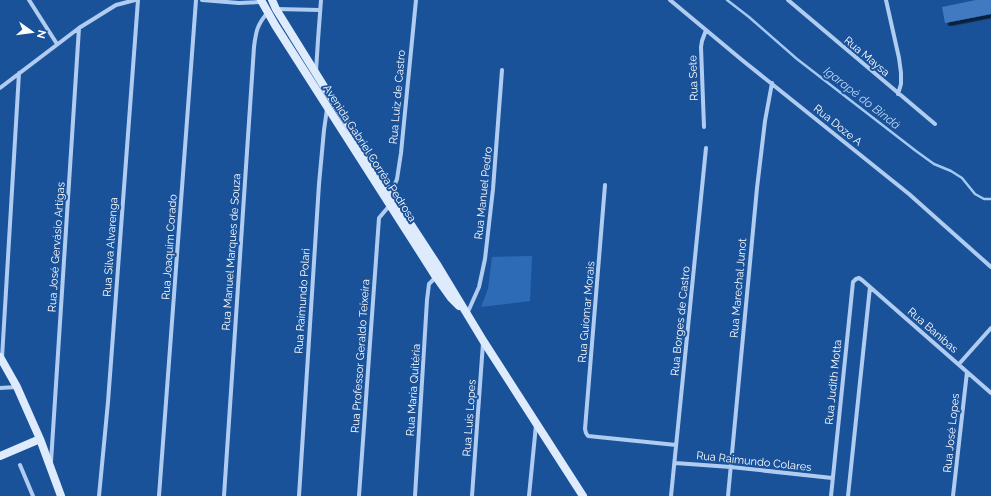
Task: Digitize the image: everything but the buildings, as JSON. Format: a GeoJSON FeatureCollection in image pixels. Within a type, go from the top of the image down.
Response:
{"type":"FeatureCollection","features":[{"type":"Feature","properties":{"kind":"street"},"geometry":{"type":"LineString","coordinates":[[29,0],[57,44]]}},
{"type":"Feature","properties":{"kind":"street"},"geometry":{"type":"LineString","coordinates":[[0,88],[79,28],[116,5],[137,0]]}},
{"type":"Feature","properties":{"kind":"street","name":"Rua Silva Alvarenga"},"geometry":{"type":"LineString","coordinates":[[99,496],[108,402],[137,0]]}},
{"type":"Feature","properties":{"kind":"street","name":"Rua Joaquim Corado"},"geometry":{"type":"LineString","coordinates":[[159,496],[196,0]]}},
{"type":"Feature","properties":{"kind":"street"},"geometry":{"type":"LineString","coordinates":[[202,0],[239,3],[261,1]]}},
{"type":"Feature","properties":{"kind":"street","name":"Avenida Gabriel Corrêa Pedrosa"},"geometry":{"type":"LineString","coordinates":[[272,0],[391,194],[583,496]]}},
{"type":"Feature","properties":{"kind":"street"},"geometry":{"type":"LineString","coordinates":[[316,73],[321,0]]}},
{"type":"Feature","properties":{"kind":"street","name":"Rua Luiz de Castro"},"geometry":{"type":"LineString","coordinates":[[391,194],[397,179],[401,154],[416,0]]}},
{"type":"Feature","properties":{"kind":"street","name":"Rua Doze A"},"geometry":{"type":"LineString","coordinates":[[670,0],[909,194],[991,267]]}},
{"type":"Feature","properties":{"kind":"street","name":"Rua Maysa"},"geometry":{"type":"LineString","coordinates":[[788,0],[898,94],[936,124]]}},
{"type":"Feature","properties":{"kind":"street"},"geometry":{"type":"LineString","coordinates":[[886,0],[901,73],[901,84],[898,94]]}},
{"type":"Feature","properties":{"kind":"street","name":"Avenida Gabriel Corrêa Pedrosa"},"geometry":{"type":"LineString","coordinates":[[261,1],[436,277],[451,298],[467,314]]}},
{"type":"Feature","properties":{"kind":"street"},"geometry":{"type":"LineString","coordinates":[[276,8],[320,10]]}},
{"type":"Feature","properties":{"kind":"street","name":"Rua Manuel Marques de Souza"},"geometry":{"type":"LineString","coordinates":[[224,496],[254,47],[261,20],[268,12]]}},
{"type":"Feature","properties":{"kind":"street","name":"Rua José Gervásio Artigas"},"geometry":{"type":"LineString","coordinates":[[50,466],[79,28]]}},
{"type":"Feature","properties":{"kind":"street","name":"Rua Sete"},"geometry":{"type":"LineString","coordinates":[[704,127],[701,47],[706,30]]}},
{"type":"Feature","properties":{"kind":"street","name":"Rua Manuel Pedro"},"geometry":{"type":"LineString","coordinates":[[467,314],[479,287],[485,259],[493,189],[502,70]]}},
{"type":"Feature","properties":{"kind":"street"},"geometry":{"type":"LineString","coordinates":[[19,73],[1,358],[17,387],[40,439],[61,496]]}},
{"type":"Feature","properties":{"kind":"street","name":"Rua Marechal Junot"},"geometry":{"type":"LineString","coordinates":[[728,496],[756,188],[772,83]]}},
{"type":"Feature","properties":{"kind":"street","name":"Rua Raimundo Polari"},"geometry":{"type":"LineString","coordinates":[[299,496],[319,184],[324,130],[328,107]]}},
{"type":"Feature","properties":{"kind":"street","name":"Rua Borges de Castro"},"geometry":{"type":"LineString","coordinates":[[671,496],[706,148]]}},
{"type":"Feature","properties":{"kind":"street","name":"Rua Guiomar Morais"},"geometry":{"type":"LineString","coordinates":[[605,185],[585,429],[586,433],[588,436],[676,445]]}},
{"type":"Feature","properties":{"kind":"street","name":"Rua Professor Geraldo Teixeira"},"geometry":{"type":"LineString","coordinates":[[359,496],[379,218],[390,204]]}},
{"type":"Feature","properties":{"kind":"street","name":"Rua Maria Quitéria"},"geometry":{"type":"LineString","coordinates":[[415,496],[429,284],[436,277]]}},
{"type":"Feature","properties":{"kind":"street","name":"Rua Judith Motta"},"geometry":{"type":"LineString","coordinates":[[830,496],[853,282],[859,278],[862,280]]}},
{"type":"Feature","properties":{"kind":"street","name":"Rua Banibas"},"geometry":{"type":"LineString","coordinates":[[862,280],[991,393]]}},
{"type":"Feature","properties":{"kind":"street"},"geometry":{"type":"LineString","coordinates":[[848,496],[870,287]]}},
{"type":"Feature","properties":{"kind":"street"},"geometry":{"type":"LineString","coordinates":[[959,364],[991,328]]}},
{"type":"Feature","properties":{"kind":"street","name":"Rua Luis Lopes"},"geometry":{"type":"LineString","coordinates":[[472,496],[484,342]]}},
{"type":"Feature","properties":{"kind":"street","name":"Rua José Lopes"},"geometry":{"type":"LineString","coordinates":[[953,496],[967,372]]}},
{"type":"Feature","properties":{"kind":"street"},"geometry":{"type":"LineString","coordinates":[[0,388],[17,387]]}},
{"type":"Feature","properties":{"kind":"street"},"geometry":{"type":"LineString","coordinates":[[529,496],[536,422]]}},
{"type":"Feature","properties":{"kind":"street"},"geometry":{"type":"LineString","coordinates":[[0,456],[40,439]]}},
{"type":"Feature","properties":{"kind":"street","name":"Rua Raimundo Colares"},"geometry":{"type":"LineString","coordinates":[[675,463],[731,467],[832,478]]}},
{"type":"Feature","properties":{"kind":"street"},"geometry":{"type":"LineString","coordinates":[[20,465],[33,496]]}},
{"type":"Feature","properties":{"kind":"shaded area"},"geometry":{"type":"Polygon","coordinates":[[[532,256],[530,301],[481,307],[488,289],[492,257],[532,256]]]}},
{"type":"Feature","properties":{"kind":"waterway","name":"Igarapé do Bindá"},"geometry":{"type":"LineString","coordinates":[[727,0],[797,59],[916,151],[934,164],[951,171],[962,178],[975,194],[984,199],[991,199]]}}]}
